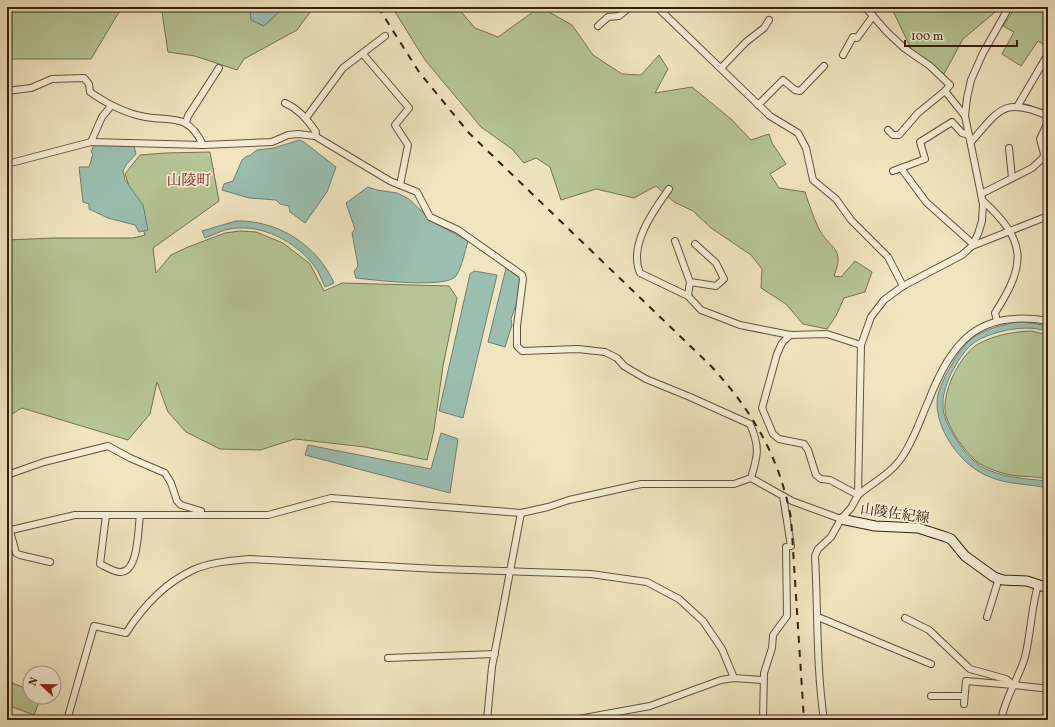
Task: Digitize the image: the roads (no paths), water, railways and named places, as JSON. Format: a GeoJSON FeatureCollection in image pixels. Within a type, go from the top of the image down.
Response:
{"type":"FeatureCollection","features":[{"type":"Feature","properties":{"kind":"main road","name":"山陵佐紀線"},"geometry":{"type":"LineString","coordinates":[[841,519],[875,526],[918,528],[946,536],[951,539],[966,556],[999,578],[1027,581],[1048,588]]}},
{"type":"Feature","properties":{"kind":"street"},"geometry":{"type":"LineString","coordinates":[[598,26],[608,17],[619,16],[630,7]]}},
{"type":"Feature","properties":{"kind":"street"},"geometry":{"type":"LineString","coordinates":[[657,7],[770,116],[798,133],[806,148],[813,180],[836,199],[851,220],[888,257],[903,286]]}},
{"type":"Feature","properties":{"kind":"street"},"geometry":{"type":"LineString","coordinates":[[865,7],[904,48],[930,66],[950,85],[945,91],[918,113],[899,135],[893,135],[888,130]]}},
{"type":"Feature","properties":{"kind":"street"},"geometry":{"type":"LineString","coordinates":[[973,245],[982,221],[982,197],[965,116],[971,80],[983,53],[1009,7]]}},
{"type":"Feature","properties":{"kind":"street"},"geometry":{"type":"LineString","coordinates":[[843,55],[853,37],[857,38],[873,16]]}},
{"type":"Feature","properties":{"kind":"street"},"geometry":{"type":"LineString","coordinates":[[721,68],[741,50],[746,42],[764,28],[769,20]]}},
{"type":"Feature","properties":{"kind":"street"},"geometry":{"type":"LineString","coordinates":[[306,118],[334,77],[343,68],[385,36]]}},
{"type":"Feature","properties":{"kind":"street"},"geometry":{"type":"LineString","coordinates":[[363,54],[409,108],[395,125],[408,145],[400,185]]}},
{"type":"Feature","properties":{"kind":"street"},"geometry":{"type":"LineString","coordinates":[[1017,107],[1048,54]]}},
{"type":"Feature","properties":{"kind":"street"},"geometry":{"type":"LineString","coordinates":[[758,105],[783,80],[795,90],[800,91],[824,66]]}},
{"type":"Feature","properties":{"kind":"street"},"geometry":{"type":"LineString","coordinates":[[186,122],[188,116],[219,68]]}},
{"type":"Feature","properties":{"kind":"street"},"geometry":{"type":"LineString","coordinates":[[7,91],[31,88],[52,79],[84,78],[89,84],[90,92],[111,106],[139,116],[186,122],[198,133],[203,145]]}},
{"type":"Feature","properties":{"kind":"street"},"geometry":{"type":"LineString","coordinates":[[945,91],[965,116]]}},
{"type":"Feature","properties":{"kind":"street"},"geometry":{"type":"LineString","coordinates":[[285,103],[306,118],[316,132],[315,136]]}},
{"type":"Feature","properties":{"kind":"street"},"geometry":{"type":"LineString","coordinates":[[91,142],[102,117],[111,106]]}},
{"type":"Feature","properties":{"kind":"street"},"geometry":{"type":"LineString","coordinates":[[970,138],[1001,109],[1017,107],[1034,110],[1048,116]]}},
{"type":"Feature","properties":{"kind":"street"},"geometry":{"type":"LineString","coordinates":[[893,171],[925,159],[920,142],[952,122],[962,133],[970,138]]}},
{"type":"Feature","properties":{"kind":"street"},"geometry":{"type":"LineString","coordinates":[[982,197],[1012,178],[1032,168],[1043,158],[1044,154],[1040,139],[1048,122]]}},
{"type":"Feature","properties":{"kind":"street"},"geometry":{"type":"LineString","coordinates":[[7,164],[91,142],[203,145],[272,142],[288,135],[298,134],[315,136],[390,181],[417,192],[430,217],[458,230],[522,275],[523,279],[517,326],[517,346],[522,350],[578,349],[605,352],[616,358],[624,366],[646,379],[750,424],[758,447],[756,464],[751,478]]}},
{"type":"Feature","properties":{"kind":"street"},"geometry":{"type":"LineString","coordinates":[[1009,148],[1012,178]]}},
{"type":"Feature","properties":{"kind":"street"},"geometry":{"type":"LineString","coordinates":[[902,168],[926,202],[973,245]]}},
{"type":"Feature","properties":{"kind":"street"},"geometry":{"type":"LineString","coordinates":[[668,189],[648,219],[639,242],[638,267],[640,273],[688,296],[701,310],[740,325],[790,335],[827,334],[861,345]]}},
{"type":"Feature","properties":{"kind":"street"},"geometry":{"type":"LineString","coordinates":[[982,197],[1016,240],[1018,260],[1015,277],[995,313],[997,321]]}},
{"type":"Feature","properties":{"kind":"street"},"geometry":{"type":"LineString","coordinates":[[858,495],[861,345],[871,317],[884,300],[903,286],[962,255],[973,245],[1048,216]]}},
{"type":"Feature","properties":{"kind":"street"},"geometry":{"type":"LineString","coordinates":[[675,241],[690,282],[688,296]]}},
{"type":"Feature","properties":{"kind":"street"},"geometry":{"type":"LineString","coordinates":[[690,282],[716,286],[724,279],[716,263],[695,244]]}},
{"type":"Feature","properties":{"kind":"street"},"geometry":{"type":"LineString","coordinates":[[824,720],[819,686],[815,556],[818,549],[830,537],[841,519],[851,508],[858,495],[890,470],[901,459],[912,442],[928,399],[947,361],[958,345],[972,333],[997,321],[1025,317],[1048,321]]}},
{"type":"Feature","properties":{"kind":"street"},"geometry":{"type":"LineString","coordinates":[[790,335],[782,343],[768,379],[762,408],[765,418],[773,434],[779,439],[804,444],[808,450],[816,475],[821,479],[830,480],[858,495]]}},
{"type":"Feature","properties":{"kind":"street"},"geometry":{"type":"LineString","coordinates":[[7,475],[44,462],[108,446],[130,458],[165,473],[171,483],[177,501],[181,504],[201,511],[200,515]]}},
{"type":"Feature","properties":{"kind":"street"},"geometry":{"type":"LineString","coordinates":[[50,562],[16,553],[8,531],[75,515],[268,515],[331,498],[520,513],[548,507],[569,500],[641,484],[734,484],[751,478],[792,501],[841,519]]}},
{"type":"Feature","properties":{"kind":"street"},"geometry":{"type":"LineString","coordinates":[[763,720],[762,680],[772,648],[773,635],[787,616],[786,546],[791,546],[783,496]]}},
{"type":"Feature","properties":{"kind":"street"},"geometry":{"type":"LineString","coordinates":[[487,720],[495,654],[520,513]]}},
{"type":"Feature","properties":{"kind":"street"},"geometry":{"type":"LineString","coordinates":[[106,515],[100,564],[120,572],[124,571],[134,563],[140,515]]}},
{"type":"Feature","properties":{"kind":"street"},"geometry":{"type":"LineString","coordinates":[[67,720],[94,626],[126,633],[136,618],[160,592],[193,570],[219,562],[250,559],[591,574],[647,582],[679,599],[703,621],[722,649],[734,678]]}},
{"type":"Feature","properties":{"kind":"street"},"geometry":{"type":"LineString","coordinates":[[987,616],[999,578]]}},
{"type":"Feature","properties":{"kind":"street"},"geometry":{"type":"LineString","coordinates":[[1002,717],[1013,684],[1024,658],[1032,605],[1038,585]]}},
{"type":"Feature","properties":{"kind":"street"},"geometry":{"type":"LineString","coordinates":[[818,617],[931,664]]}},
{"type":"Feature","properties":{"kind":"street"},"geometry":{"type":"LineString","coordinates":[[905,618],[929,630],[970,669],[1006,679],[1013,684]]}},
{"type":"Feature","properties":{"kind":"street"},"geometry":{"type":"LineString","coordinates":[[388,658],[495,654]]}},
{"type":"Feature","properties":{"kind":"street"},"geometry":{"type":"LineString","coordinates":[[573,720],[650,706],[720,680],[734,678],[762,680]]}},
{"type":"Feature","properties":{"kind":"street"},"geometry":{"type":"LineString","coordinates":[[964,704],[966,681],[1013,684],[1041,688]]}},
{"type":"Feature","properties":{"kind":"street"},"geometry":{"type":"LineString","coordinates":[[931,696],[964,696]]}},
{"type":"Feature","properties":{"kind":"railway"},"geometry":{"type":"LineString","coordinates":[[378,7],[419,72],[469,133],[711,366],[740,400],[752,418],[762,436],[779,475],[791,518],[804,720]]}},
{"type":"Feature","properties":{"kind":"district","name":"山陵町"},"geometry":{"type":"Point","coordinates":[189,180]}}]}
